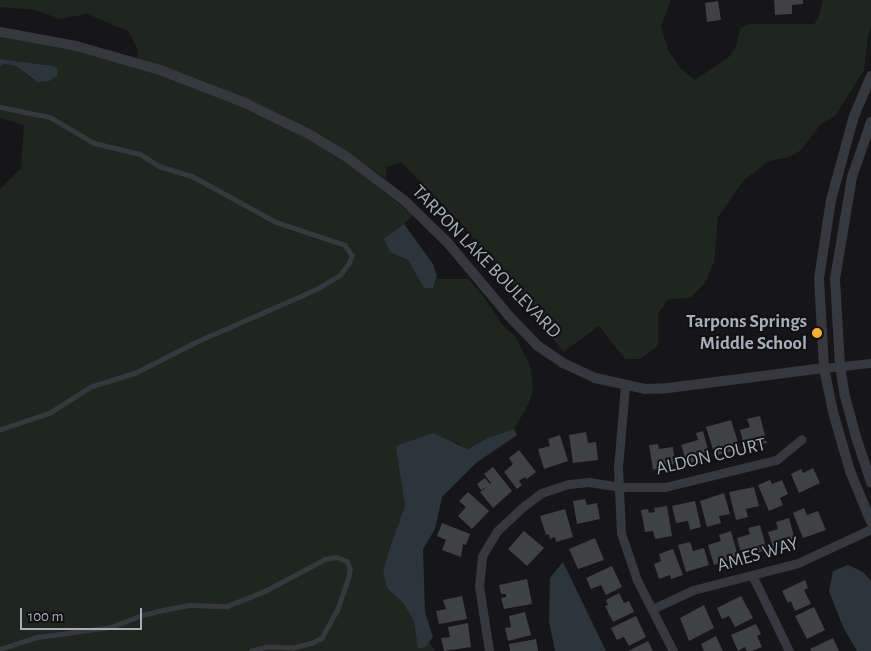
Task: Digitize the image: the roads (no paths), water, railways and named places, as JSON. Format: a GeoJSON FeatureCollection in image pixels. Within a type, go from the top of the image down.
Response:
{"type":"FeatureCollection","features":[{"type":"Feature","properties":{"kind":"street","name":"TARPON LAKE BOULEVARD"},"geometry":{"type":"LineString","coordinates":[[0,32],[76,46],[160,70],[243,102],[309,134],[348,158],[405,201],[448,243],[509,316],[538,346],[578,371],[625,386],[645,389],[668,388],[824,368]]}},
{"type":"Feature","properties":{"kind":"street"},"geometry":{"type":"LineString","coordinates":[[871,76],[854,116],[831,200],[819,278],[824,368],[843,452],[871,522]]}},
{"type":"Feature","properties":{"kind":"street"},"geometry":{"type":"LineString","coordinates":[[871,122],[852,177],[835,279],[840,366],[850,416],[871,482]]}},
{"type":"Feature","properties":{"kind":"street"},"geometry":{"type":"LineString","coordinates":[[824,368],[871,363]]}},
{"type":"Feature","properties":{"kind":"street"},"geometry":{"type":"LineString","coordinates":[[625,386],[619,439],[621,533],[637,580],[673,651]]}},
{"type":"Feature","properties":{"kind":"street","name":"ALDON COURT"},"geometry":{"type":"LineString","coordinates":[[489,651],[479,573],[482,556],[497,531],[524,506],[549,489],[589,482],[620,486],[666,488],[776,460],[802,439]]}},
{"type":"Feature","properties":{"kind":"street","name":"AMES WAY"},"geometry":{"type":"LineString","coordinates":[[652,609],[693,590],[798,563],[871,529]]}},
{"type":"Feature","properties":{"kind":"street"},"geometry":{"type":"LineString","coordinates":[[752,575],[788,651]]}},
{"type":"Feature","properties":{"kind":"lane"},"geometry":{"type":"LineString","coordinates":[[0,107],[50,117],[94,143],[140,154],[166,168],[192,176],[276,222],[345,245],[352,255],[350,262],[341,274],[318,289],[188,346],[136,373],[91,387],[50,413],[0,430]]}},
{"type":"Feature","properties":{"kind":"lane"},"geometry":{"type":"LineString","coordinates":[[0,649],[38,637],[111,627],[142,615],[163,610],[189,606],[228,606],[265,591],[325,559],[336,557],[347,561],[350,568],[349,577],[337,611],[322,638],[293,648],[267,647],[252,651]]}},
{"type":"Feature","properties":{"kind":"place","name":"Tarpons Springs Middle School"},"geometry":{"type":"Point","coordinates":[817,333]}}]}
